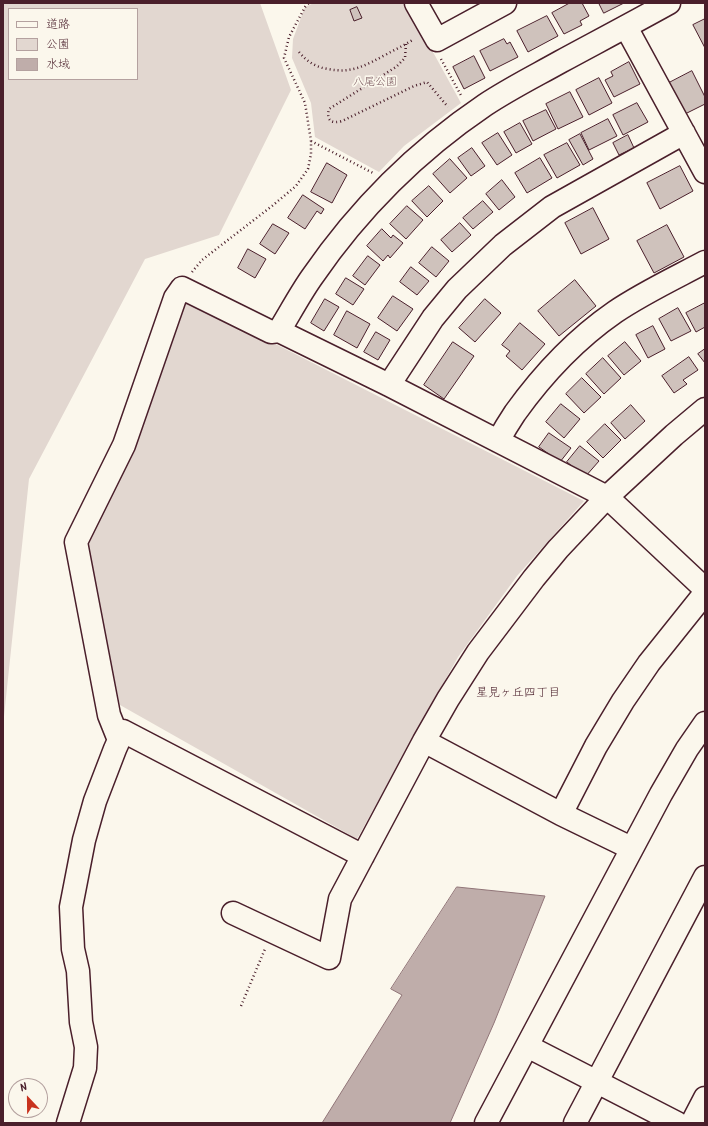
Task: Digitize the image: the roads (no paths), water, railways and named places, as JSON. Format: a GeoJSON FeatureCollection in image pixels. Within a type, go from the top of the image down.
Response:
{"type":"FeatureCollection","features":[{"type":"Feature","properties":{"kind":"street"},"geometry":{"type":"LineString","coordinates":[[416,3],[433,34],[506,3]]}},
{"type":"Feature","properties":{"kind":"street"},"geometry":{"type":"LineString","coordinates":[[279,331],[312,278],[356,219],[415,160],[446,134],[512,88],[669,3]]}},
{"type":"Feature","properties":{"kind":"street"},"geometry":{"type":"LineString","coordinates":[[626,27],[705,172]]}},
{"type":"Feature","properties":{"kind":"street"},"geometry":{"type":"LineString","coordinates":[[388,385],[433,318],[457,289],[503,245],[552,207],[684,133]]}},
{"type":"Feature","properties":{"kind":"street"},"geometry":{"type":"LineString","coordinates":[[498,441],[514,414],[540,380],[585,336],[615,312],[705,262]]}},
{"type":"Feature","properties":{"kind":"street"},"geometry":{"type":"LineString","coordinates":[[363,856],[121,735],[109,715],[76,542],[124,445],[175,298],[182,288],[271,332],[279,331],[607,497],[705,589]]}},
{"type":"Feature","properties":{"kind":"street"},"geometry":{"type":"LineString","coordinates":[[233,913],[329,958],[340,899],[424,741],[448,699],[478,652],[558,549],[607,497],[674,435],[705,409]]}},
{"type":"Feature","properties":{"kind":"street"},"geometry":{"type":"LineString","coordinates":[[561,814],[596,746],[623,701],[649,663],[705,593]]}},
{"type":"Feature","properties":{"kind":"street"},"geometry":{"type":"LineString","coordinates":[[486,1123],[631,848],[683,755],[705,723]]}},
{"type":"Feature","properties":{"kind":"street"},"geometry":{"type":"LineString","coordinates":[[68,1123],[85,1068],[86,1047],[81,1022],[78,971],[73,949],[71,907],[84,840],[95,801],[121,735]]}},
{"type":"Feature","properties":{"kind":"street"},"geometry":{"type":"LineString","coordinates":[[424,741],[561,814],[631,848]]}},
{"type":"Feature","properties":{"kind":"street"},"geometry":{"type":"LineString","coordinates":[[575,1123],[705,877]]}},
{"type":"Feature","properties":{"kind":"street"},"geometry":{"type":"LineString","coordinates":[[527,1046],[677,1123]]}},
{"type":"Feature","properties":{"kind":"street"},"geometry":{"type":"LineString","coordinates":[[692,1123],[705,1098]]}},
{"type":"Feature","properties":{"kind":"water"},"geometry":{"type":"Polygon","coordinates":[[[457,887],[545,896],[494,1023],[450,1123],[322,1123],[402,995],[391,989],[457,887]]]}},
{"type":"Feature","properties":{"kind":"district","name":"星見ヶ丘四丁目"},"geometry":{"type":"Point","coordinates":[518,694]}},
{"type":"Feature","properties":{"kind":"park label","name":"八尾公園"},"geometry":{"type":"Point","coordinates":[375,83]}}]}
